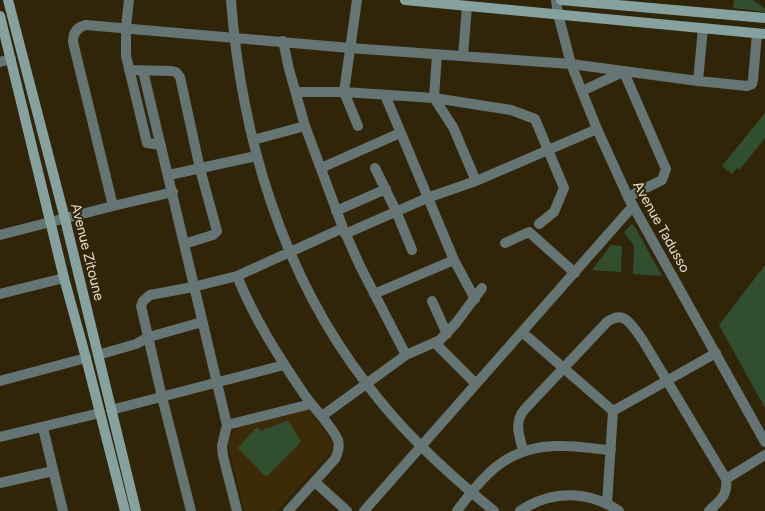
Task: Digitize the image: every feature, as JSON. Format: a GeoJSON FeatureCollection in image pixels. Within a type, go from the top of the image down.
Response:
{"type":"FeatureCollection","features":[{"type":"Feature","properties":{"kind":"main road","name":"Avenue Zitoune"},"geometry":{"type":"LineString","coordinates":[[8,0],[65,219],[136,511]]}},
{"type":"Feature","properties":{"kind":"main road"},"geometry":{"type":"LineString","coordinates":[[405,0],[761,34]]}},
{"type":"Feature","properties":{"kind":"main road"},"geometry":{"type":"LineString","coordinates":[[561,0],[765,18]]}},
{"type":"Feature","properties":{"kind":"main road","name":"Avenue Zitoune"},"geometry":{"type":"LineString","coordinates":[[0,16],[64,278],[124,511]]}},
{"type":"Feature","properties":{"kind":"street"},"geometry":{"type":"LineString","coordinates":[[129,0],[126,27],[126,56],[129,70],[147,143],[161,145]]}},
{"type":"Feature","properties":{"kind":"street"},"geometry":{"type":"LineString","coordinates":[[231,0],[239,78],[256,156],[289,251],[318,308],[338,344],[366,384],[421,447],[470,492],[494,511]]}},
{"type":"Feature","properties":{"kind":"street"},"geometry":{"type":"LineString","coordinates":[[357,0],[344,92],[358,126]]}},
{"type":"Feature","properties":{"kind":"street","name":"Avenue Tadusso"},"geometry":{"type":"LineString","coordinates":[[556,0],[571,64],[597,129],[631,202],[765,442]]}},
{"type":"Feature","properties":{"kind":"street"},"geometry":{"type":"LineString","coordinates":[[463,56],[467,6]]}},
{"type":"Feature","properties":{"kind":"street"},"geometry":{"type":"LineString","coordinates":[[113,206],[73,42],[73,36],[76,31],[86,24],[350,48],[571,64],[747,86],[752,84],[761,34]]}},
{"type":"Feature","properties":{"kind":"street"},"geometry":{"type":"LineString","coordinates":[[698,81],[702,28]]}},
{"type":"Feature","properties":{"kind":"street"},"geometry":{"type":"LineString","coordinates":[[283,41],[305,126],[344,231],[406,355]]}},
{"type":"Feature","properties":{"kind":"street"},"geometry":{"type":"LineString","coordinates":[[437,54],[434,98],[453,127],[476,181]]}},
{"type":"Feature","properties":{"kind":"street"},"geometry":{"type":"LineString","coordinates":[[0,62],[11,59]]}},
{"type":"Feature","properties":{"kind":"street"},"geometry":{"type":"LineString","coordinates":[[129,70],[172,71],[179,74],[200,168],[217,230],[213,235],[184,244]]}},
{"type":"Feature","properties":{"kind":"street"},"geometry":{"type":"LineString","coordinates":[[143,71],[227,425],[222,446],[223,456],[237,511]]}},
{"type":"Feature","properties":{"kind":"street"},"geometry":{"type":"LineString","coordinates":[[582,91],[625,71]]}},
{"type":"Feature","properties":{"kind":"street"},"geometry":{"type":"LineString","coordinates":[[364,511],[575,273],[631,202],[662,180],[666,169],[625,71]]}},
{"type":"Feature","properties":{"kind":"street"},"geometry":{"type":"LineString","coordinates":[[296,92],[344,92],[434,98],[511,110],[534,119],[564,188],[554,212],[539,224]]}},
{"type":"Feature","properties":{"kind":"street"},"geometry":{"type":"LineString","coordinates":[[385,95],[454,260],[475,299]]}},
{"type":"Feature","properties":{"kind":"street"},"geometry":{"type":"LineString","coordinates":[[253,140],[305,126]]}},
{"type":"Feature","properties":{"kind":"street"},"geometry":{"type":"LineString","coordinates":[[191,511],[162,397],[142,306],[145,298],[150,295],[238,276],[289,251],[476,181],[597,129]]}},
{"type":"Feature","properties":{"kind":"street"},"geometry":{"type":"LineString","coordinates":[[321,168],[400,133]]}},
{"type":"Feature","properties":{"kind":"street"},"geometry":{"type":"LineString","coordinates":[[169,176],[256,156]]}},
{"type":"Feature","properties":{"kind":"street"},"geometry":{"type":"LineString","coordinates":[[375,168],[396,210],[412,250]]}},
{"type":"Feature","properties":{"kind":"street"},"geometry":{"type":"LineString","coordinates":[[336,210],[386,189]]}},
{"type":"Feature","properties":{"kind":"street"},"geometry":{"type":"LineString","coordinates":[[0,235],[173,192]]}},
{"type":"Feature","properties":{"kind":"street"},"geometry":{"type":"LineString","coordinates":[[505,243],[529,232],[575,273]]}},
{"type":"Feature","properties":{"kind":"street"},"geometry":{"type":"LineString","coordinates":[[374,294],[454,260]]}},
{"type":"Feature","properties":{"kind":"street"},"geometry":{"type":"LineString","coordinates":[[238,276],[255,316],[284,365],[338,441],[339,450],[335,458],[288,511]]}},
{"type":"Feature","properties":{"kind":"street"},"geometry":{"type":"LineString","coordinates":[[0,294],[64,278]]}},
{"type":"Feature","properties":{"kind":"street"},"geometry":{"type":"LineString","coordinates":[[322,416],[406,355],[435,343],[447,334],[482,288]]}},
{"type":"Feature","properties":{"kind":"street"},"geometry":{"type":"LineString","coordinates":[[432,301],[447,334]]}},
{"type":"Feature","properties":{"kind":"street"},"geometry":{"type":"LineString","coordinates":[[523,450],[517,430],[519,416],[607,322],[612,318],[620,316],[627,320],[642,339],[726,479],[724,496],[709,511]]}},
{"type":"Feature","properties":{"kind":"street"},"geometry":{"type":"LineString","coordinates":[[98,355],[136,344],[149,337],[202,322]]}},
{"type":"Feature","properties":{"kind":"street"},"geometry":{"type":"LineString","coordinates":[[522,332],[613,411]]}},
{"type":"Feature","properties":{"kind":"street"},"geometry":{"type":"LineString","coordinates":[[435,343],[476,384]]}},
{"type":"Feature","properties":{"kind":"street"},"geometry":{"type":"LineString","coordinates":[[613,411],[716,353]]}},
{"type":"Feature","properties":{"kind":"street"},"geometry":{"type":"LineString","coordinates":[[0,381],[86,358]]}},
{"type":"Feature","properties":{"kind":"street"},"geometry":{"type":"LineString","coordinates":[[111,410],[284,365]]}},
{"type":"Feature","properties":{"kind":"street"},"geometry":{"type":"LineString","coordinates":[[227,425],[311,404]]}},
{"type":"Feature","properties":{"kind":"street"},"geometry":{"type":"LineString","coordinates":[[607,504],[613,411]]}},
{"type":"Feature","properties":{"kind":"street"},"geometry":{"type":"LineString","coordinates":[[0,437],[100,413]]}},
{"type":"Feature","properties":{"kind":"street"},"geometry":{"type":"LineString","coordinates":[[43,428],[63,511]]}},
{"type":"Feature","properties":{"kind":"street"},"geometry":{"type":"LineString","coordinates":[[457,511],[470,492],[500,463],[523,450],[564,446],[611,450]]}},
{"type":"Feature","properties":{"kind":"street"},"geometry":{"type":"LineString","coordinates":[[726,479],[765,455]]}},
{"type":"Feature","properties":{"kind":"street"},"geometry":{"type":"LineString","coordinates":[[0,482],[54,471]]}},
{"type":"Feature","properties":{"kind":"street"},"geometry":{"type":"LineString","coordinates":[[315,482],[347,511]]}},
{"type":"Feature","properties":{"kind":"street"},"geometry":{"type":"LineString","coordinates":[[520,511],[539,501],[563,495],[588,496],[619,511]]}},
{"type":"Feature","properties":{"kind":"shaded area"},"geometry":{"type":"Polygon","coordinates":[[[309,409],[335,446],[277,511],[245,511],[227,440],[239,427],[309,409]]]}},
{"type":"Feature","properties":{"kind":"green space"},"geometry":{"type":"Polygon","coordinates":[[[734,0],[753,0],[765,9],[765,12],[733,8],[734,0]]]}},
{"type":"Feature","properties":{"kind":"green space"},"geometry":{"type":"Polygon","coordinates":[[[765,113],[765,138],[739,170],[737,168],[732,174],[722,166],[765,113]]]}},
{"type":"Feature","properties":{"kind":"green space"},"geometry":{"type":"Polygon","coordinates":[[[632,224],[662,276],[633,274],[634,246],[624,232],[632,224]]]}},
{"type":"Feature","properties":{"kind":"green space"},"geometry":{"type":"Polygon","coordinates":[[[611,245],[622,246],[621,272],[592,270],[611,245]]]}},
{"type":"Feature","properties":{"kind":"green space"},"geometry":{"type":"Polygon","coordinates":[[[765,265],[765,408],[719,325],[765,265]]]}},
{"type":"Feature","properties":{"kind":"green space"},"geometry":{"type":"Polygon","coordinates":[[[288,420],[301,442],[266,477],[238,448],[257,427],[261,431],[288,420]]]}}]}
